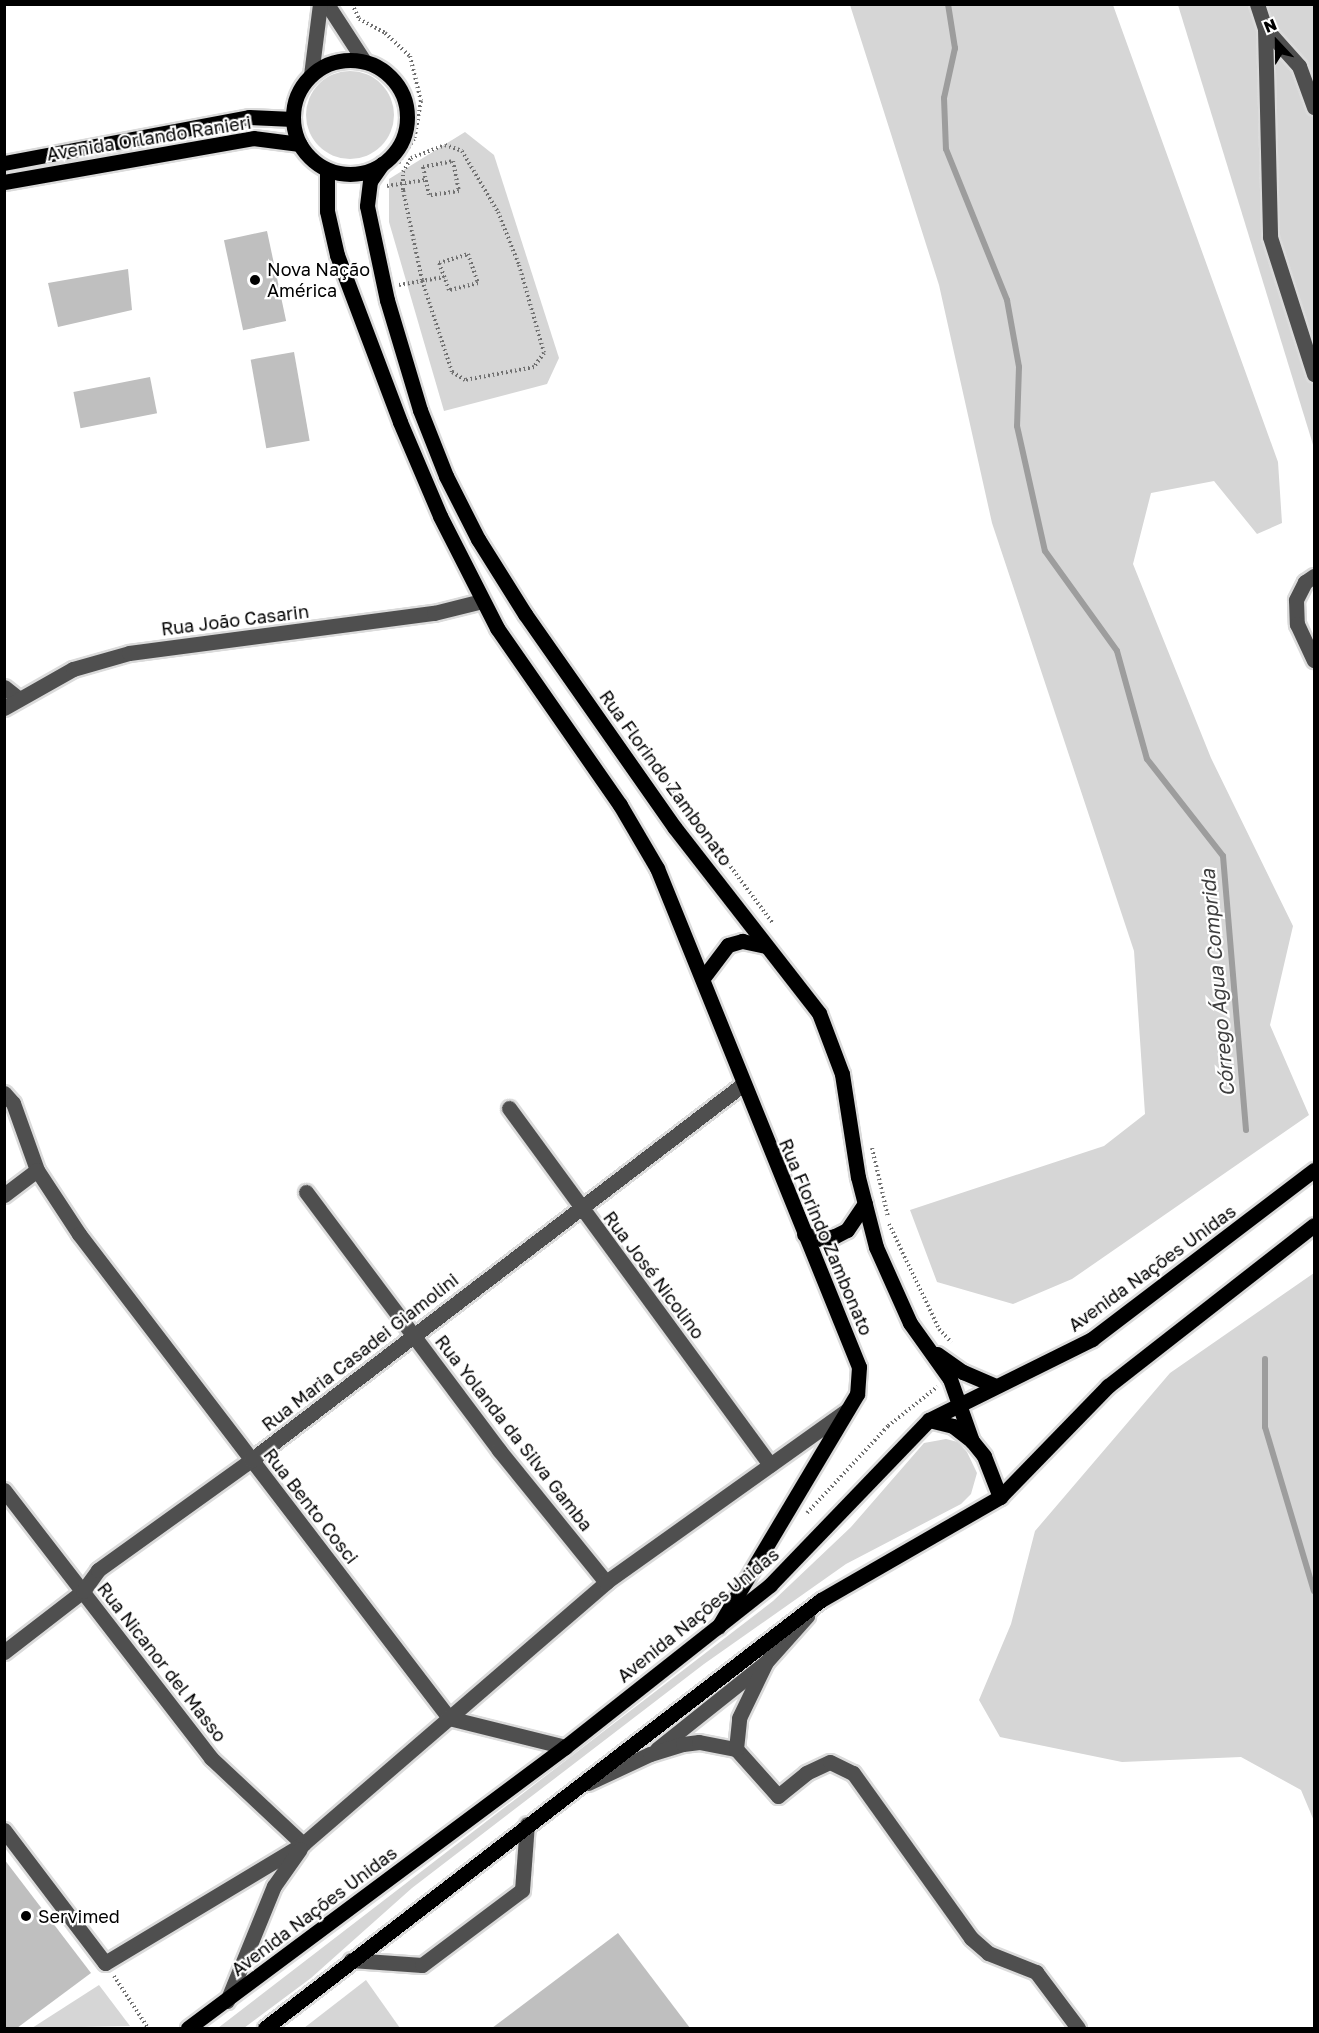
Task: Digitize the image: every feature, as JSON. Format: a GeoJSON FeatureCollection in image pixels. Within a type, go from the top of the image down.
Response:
{"type":"FeatureCollection","features":[{"type":"Feature","properties":{"kind":"main road"},"geometry":{"type":"LineString","coordinates":[[345,59],[364,61],[396,81],[405,97],[408,116],[405,135],[388,169],[346,174],[327,170],[311,159],[300,144],[293,119],[299,90],[311,75],[345,59]]}},
{"type":"Feature","properties":{"kind":"main road","name":"Avenida Orlando Ranieri"},"geometry":{"type":"LineString","coordinates":[[4,163],[249,117],[293,119]]}},
{"type":"Feature","properties":{"kind":"main road","name":"Avenida Orlando Ranieri"},"geometry":{"type":"LineString","coordinates":[[4,182],[253,138],[300,144]]}},
{"type":"Feature","properties":{"kind":"main road","name":"Rua Florindo Zambonato"},"geometry":{"type":"LineString","coordinates":[[388,169],[370,181],[367,207],[393,322],[420,410],[446,476],[478,539],[525,614],[675,828],[819,1013],[836,1051],[865,1203],[876,1247],[910,1323],[951,1379],[962,1403],[972,1442]]}},
{"type":"Feature","properties":{"kind":"main road","name":"Rua Florindo Zambonato"},"geometry":{"type":"LineString","coordinates":[[327,170],[327,211],[337,255],[400,422],[482,601],[621,805],[657,868],[703,978],[742,1085],[859,1366],[857,1394],[718,1627]]}},
{"type":"Feature","properties":{"kind":"main road"},"geometry":{"type":"LineString","coordinates":[[703,978],[728,945],[742,942],[765,946]]}},
{"type":"Feature","properties":{"kind":"main road","name":"Avenida Nações Unidas"},"geometry":{"type":"LineString","coordinates":[[188,2028],[565,1747],[718,1627],[794,1562],[929,1420],[994,1385],[1092,1339],[1314,1170]]}},
{"type":"Feature","properties":{"kind":"main road"},"geometry":{"type":"LineString","coordinates":[[804,1234],[821,1239],[847,1230],[865,1203]]}},
{"type":"Feature","properties":{"kind":"main road"},"geometry":{"type":"LineString","coordinates":[[265,2028],[566,1793],[821,1600],[1000,1497],[1108,1386],[1314,1225]]}},
{"type":"Feature","properties":{"kind":"main road"},"geometry":{"type":"LineString","coordinates":[[910,1323],[937,1354],[963,1372],[994,1385]]}},
{"type":"Feature","properties":{"kind":"main road"},"geometry":{"type":"LineString","coordinates":[[929,1420],[953,1426],[972,1442],[984,1456],[1000,1497]]}},
{"type":"Feature","properties":{"kind":"street"},"geometry":{"type":"LineString","coordinates":[[311,75],[316,62],[320,4]]}},
{"type":"Feature","properties":{"kind":"street"},"geometry":{"type":"LineString","coordinates":[[327,4],[364,61]]}},
{"type":"Feature","properties":{"kind":"street"},"geometry":{"type":"LineString","coordinates":[[1257,4],[1265,28],[1270,237],[1314,374]]}},
{"type":"Feature","properties":{"kind":"street"},"geometry":{"type":"LineString","coordinates":[[1265,28],[1299,66],[1314,107]]}},
{"type":"Feature","properties":{"kind":"street"},"geometry":{"type":"LineString","coordinates":[[1314,576],[1305,582],[1296,600],[1297,624],[1314,660]]}},
{"type":"Feature","properties":{"kind":"street","name":"Rua João Casarin"},"geometry":{"type":"LineString","coordinates":[[4,708],[18,698],[73,669],[129,653],[434,613],[482,601]]}},
{"type":"Feature","properties":{"kind":"street"},"geometry":{"type":"LineString","coordinates":[[4,687],[18,698]]}},
{"type":"Feature","properties":{"kind":"street","name":"Rua Maria Casadei Giamolini"},"geometry":{"type":"LineString","coordinates":[[4,1652],[82,1591],[98,1570],[251,1460],[579,1207],[742,1085]]}},
{"type":"Feature","properties":{"kind":"street","name":"Rua Bento Cosci"},"geometry":{"type":"LineString","coordinates":[[4,1093],[13,1103],[37,1170],[79,1234],[449,1718]]}},
{"type":"Feature","properties":{"kind":"street","name":"Rua José Nicolino"},"geometry":{"type":"LineString","coordinates":[[509,1108],[579,1207],[770,1465]]}},
{"type":"Feature","properties":{"kind":"street"},"geometry":{"type":"LineString","coordinates":[[4,1195],[37,1170]]}},
{"type":"Feature","properties":{"kind":"street","name":"Rua Yolanda da Silva Gamba"},"geometry":{"type":"LineString","coordinates":[[306,1192],[499,1450],[606,1582]]}},
{"type":"Feature","properties":{"kind":"street"},"geometry":{"type":"LineString","coordinates":[[4,1830],[105,1963],[303,1844],[606,1582],[846,1411]]}},
{"type":"Feature","properties":{"kind":"street","name":"Rua Nicanor del Masso"},"geometry":{"type":"LineString","coordinates":[[4,1490],[210,1758],[303,1844]]}},
{"type":"Feature","properties":{"kind":"street"},"geometry":{"type":"LineString","coordinates":[[650,1754],[766,1662],[821,1600]]}},
{"type":"Feature","properties":{"kind":"street"},"geometry":{"type":"LineString","coordinates":[[736,1749],[739,1718],[766,1662]]}},
{"type":"Feature","properties":{"kind":"street"},"geometry":{"type":"LineString","coordinates":[[449,1718],[565,1747]]}},
{"type":"Feature","properties":{"kind":"street"},"geometry":{"type":"LineString","coordinates":[[566,1793],[650,1754],[699,1742],[736,1749],[778,1796],[806,1773],[830,1762],[853,1773],[971,1938],[988,1953],[1036,1972],[1078,2028]]}},
{"type":"Feature","properties":{"kind":"street"},"geometry":{"type":"LineString","coordinates":[[351,1960],[422,1965],[522,1890],[527,1824]]}},
{"type":"Feature","properties":{"kind":"street"},"geometry":{"type":"LineString","coordinates":[[227,2001],[274,1886],[303,1844]]}},
{"type":"Feature","properties":{"kind":"path"},"geometry":{"type":"LineString","coordinates":[[352,4],[359,19],[385,33],[410,56],[420,101],[414,139],[388,169]]}},
{"type":"Feature","properties":{"kind":"path"},"geometry":{"type":"LineString","coordinates":[[445,145],[462,151],[498,212],[519,265],[544,353],[534,367],[465,380],[458,376],[452,372],[422,280],[402,172],[411,158],[424,150],[445,145]]}},
{"type":"Feature","properties":{"kind":"path"},"geometry":{"type":"LineString","coordinates":[[453,161],[459,191],[429,195],[426,180],[423,167],[453,161]]}},
{"type":"Feature","properties":{"kind":"path"},"geometry":{"type":"LineString","coordinates":[[385,198],[383,187],[389,179]]}},
{"type":"Feature","properties":{"kind":"path"},"geometry":{"type":"LineString","coordinates":[[383,187],[426,180]]}},
{"type":"Feature","properties":{"kind":"path"},"geometry":{"type":"LineString","coordinates":[[468,254],[478,283],[449,290],[444,277],[439,263],[468,254]]}},
{"type":"Feature","properties":{"kind":"path"},"geometry":{"type":"LineString","coordinates":[[397,276],[401,296]]}},
{"type":"Feature","properties":{"kind":"path"},"geometry":{"type":"LineString","coordinates":[[399,285],[444,277]]}},
{"type":"Feature","properties":{"kind":"path"},"geometry":{"type":"LineString","coordinates":[[644,751],[779,932]]}},
{"type":"Feature","properties":{"kind":"path"},"geometry":{"type":"LineString","coordinates":[[871,1142],[889,1225],[939,1329],[954,1345]]}},
{"type":"Feature","properties":{"kind":"path"},"geometry":{"type":"LineString","coordinates":[[799,1521],[888,1426],[923,1395],[951,1379]]}},
{"type":"Feature","properties":{"kind":"path"},"geometry":{"type":"LineString","coordinates":[[105,1963],[148,2028]]}},
{"type":"Feature","properties":{"kind":"shaded area"},"geometry":{"type":"Polygon","coordinates":[[[850,5],[1113,5],[1278,462],[1282,523],[1257,534],[1214,481],[1151,493],[1133,564],[1211,758],[1293,926],[1270,1025],[1309,1115],[1072,1279],[1013,1304],[937,1282],[910,1210],[1104,1146],[1145,1114],[1134,951],[992,523],[939,285],[850,5]]]}},
{"type":"Feature","properties":{"kind":"shaded area"},"geometry":{"type":"Polygon","coordinates":[[[1178,5],[1314,5],[1314,448],[1178,5]]]}},
{"type":"Feature","properties":{"kind":"shaded area"},"geometry":{"type":"Polygon","coordinates":[[[350,71],[367,74],[381,84],[391,98],[394,115],[391,132],[381,146],[367,156],[350,159],[333,156],[319,146],[309,132],[306,115],[309,98],[319,84],[333,74],[350,71]]]}},
{"type":"Feature","properties":{"kind":"shaded area"},"geometry":{"type":"Polygon","coordinates":[[[465,132],[494,155],[559,358],[547,384],[444,411],[389,222],[389,179],[465,132]]]}},
{"type":"Feature","properties":{"kind":"shaded area"},"geometry":{"type":"Polygon","coordinates":[[[1314,1273],[1314,1821],[1301,1790],[1241,1757],[1122,1762],[1000,1737],[979,1700],[1011,1624],[1035,1531],[1170,1373],[1314,1273]]]}},
{"type":"Feature","properties":{"kind":"shaded area"},"geometry":{"type":"Polygon","coordinates":[[[946,1439],[958,1442],[967,1452],[977,1473],[971,1494],[961,1504],[846,1564],[704,1664],[412,1888],[311,1978],[244,2028],[218,2028],[773,1601],[851,1527],[924,1443],[946,1439]]]}},
{"type":"Feature","properties":{"kind":"shaded area"},"geometry":{"type":"Polygon","coordinates":[[[366,1980],[400,2028],[304,2028],[366,1980]]]}},
{"type":"Feature","properties":{"kind":"shaded area"},"geometry":{"type":"Polygon","coordinates":[[[99,1985],[130,2026],[32,2028],[99,1985]]]}},
{"type":"Feature","properties":{"kind":"building","name":"Nova Nação América"},"geometry":{"type":"Polygon","coordinates":[[[267,231],[286,321],[243,330],[224,240],[267,231]]]}},
{"type":"Feature","properties":{"kind":"building"},"geometry":{"type":"Polygon","coordinates":[[[128,269],[132,310],[58,327],[48,283],[128,269]]]}},
{"type":"Feature","properties":{"kind":"building","name":"Nova Nação América"},"geometry":{"type":"Polygon","coordinates":[[[294,352],[310,441],[266,448],[251,360],[294,352]]]}},
{"type":"Feature","properties":{"kind":"building"},"geometry":{"type":"Polygon","coordinates":[[[150,377],[157,413],[80,428],[73,392],[150,377]]]}},
{"type":"Feature","properties":{"kind":"building","name":"Servimed"},"geometry":{"type":"Polygon","coordinates":[[[4,1859],[91,1973],[17,2028],[4,2028],[4,1859]]]}},
{"type":"Feature","properties":{"kind":"building"},"geometry":{"type":"Polygon","coordinates":[[[618,1933],[690,2028],[492,2028],[618,1933]]]}},
{"type":"Feature","properties":{"kind":"waterway","name":"Córrego Água Comprida"},"geometry":{"type":"LineString","coordinates":[[948,4],[955,48],[944,98],[946,149],[1007,300],[1019,367],[1017,426],[1045,551],[1117,651],[1147,759],[1223,856],[1246,1130]]}},
{"type":"Feature","properties":{"kind":"waterway","name":"Córrego Água Comprida"},"geometry":{"type":"LineString","coordinates":[[1265,1359],[1265,1427],[1314,1591]]}},
{"type":"Feature","properties":{"kind":"place","name":"Nova Nação América"},"geometry":{"type":"Point","coordinates":[255,280]}},
{"type":"Feature","properties":{"kind":"place","name":"Servimed"},"geometry":{"type":"Point","coordinates":[26,1916]}}]}
